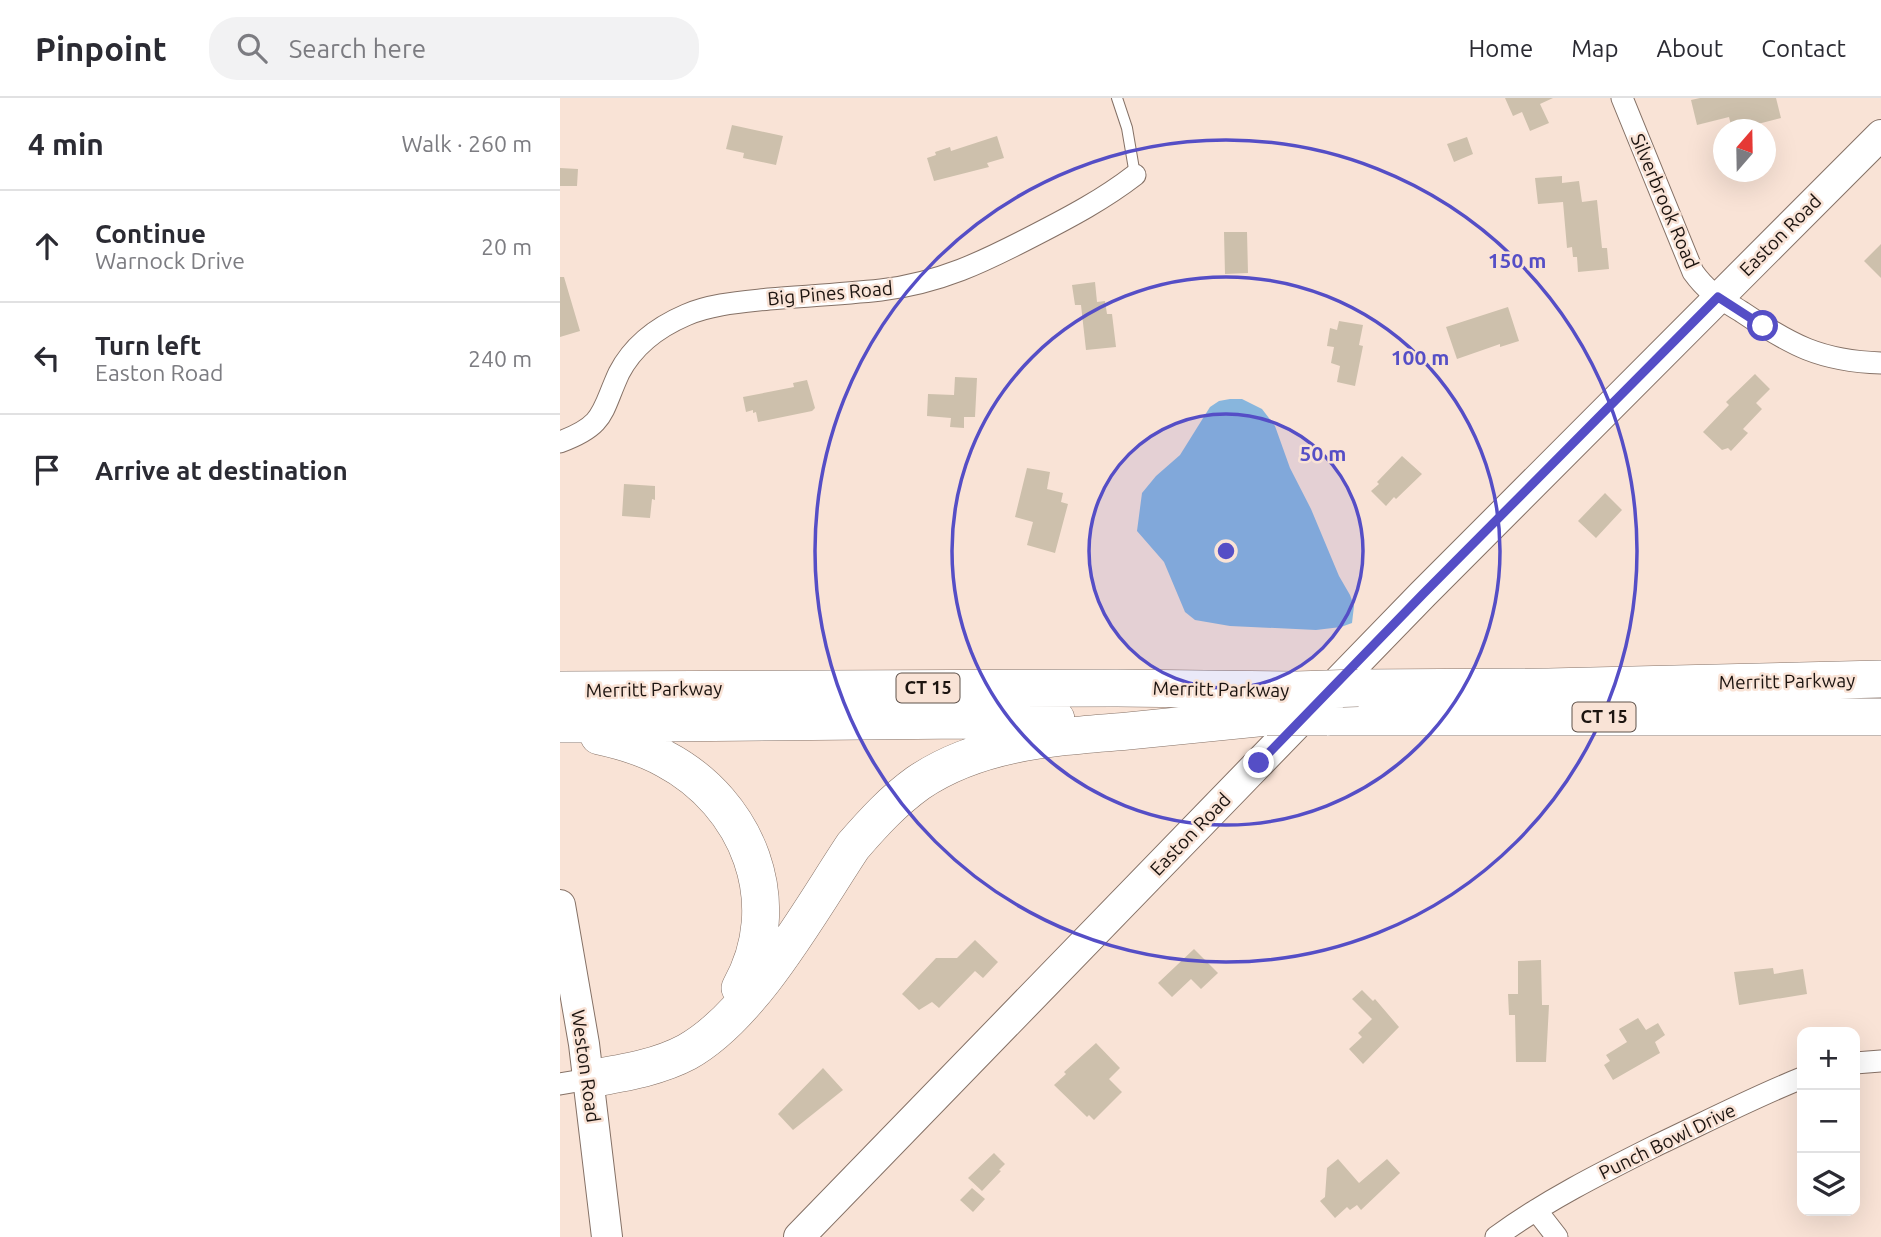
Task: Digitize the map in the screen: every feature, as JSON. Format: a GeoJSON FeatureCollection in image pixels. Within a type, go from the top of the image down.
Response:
{"type":"FeatureCollection","features":[{"type":"Feature","properties":{"kind":"highway","name":"Merritt Parkway"},"geometry":{"type":"LineString","coordinates":[[560,690],[1296,690],[1881,679]]}},
{"type":"Feature","properties":{"kind":"highway","name":"Merritt Parkway"},"geometry":{"type":"LineString","coordinates":[[560,725],[1327,717],[1881,717]]}},
{"type":"Feature","properties":{"kind":"highway"},"geometry":{"type":"LineString","coordinates":[[575,1082],[659,1064],[686,1052],[710,1034],[755,990],[853,846],[885,811],[920,782],[971,757],[1016,744],[1267,718]]}},
{"type":"Feature","properties":{"kind":"highway"},"geometry":{"type":"LineString","coordinates":[[560,725],[647,750],[682,769],[720,804],[749,850],[757,872],[762,904],[759,936],[748,973],[710,1034]]}},
{"type":"Feature","properties":{"kind":"main road","name":"Easton Road"},"geometry":{"type":"LineString","coordinates":[[799,1237],[1423,594],[1881,135]]}},
{"type":"Feature","properties":{"kind":"main road","name":"Weston Road"},"geometry":{"type":"LineString","coordinates":[[560,905],[575,1082],[605,1234]]}},
{"type":"Feature","properties":{"kind":"street","name":"Silverbrook Road"},"geometry":{"type":"LineString","coordinates":[[1622,98],[1693,272],[1705,289],[1781,338],[1806,350],[1833,358],[1881,363]]}},
{"type":"Feature","properties":{"kind":"street","name":"Big Pines Road"},"geometry":{"type":"LineString","coordinates":[[560,442],[592,426],[600,417],[619,374],[639,345],[662,327],[687,314],[744,302],[882,290],[955,274],[1079,213],[1114,192],[1135,175]]}},
{"type":"Feature","properties":{"kind":"street"},"geometry":{"type":"LineString","coordinates":[[1860,1063],[1881,1061]]}},
{"type":"Feature","properties":{"kind":"street","name":"Punch Bowl Drive"},"geometry":{"type":"LineString","coordinates":[[1496,1237],[1536,1210],[1619,1163],[1797,1080]]}},
{"type":"Feature","properties":{"kind":"street"},"geometry":{"type":"LineString","coordinates":[[1536,1210],[1557,1237]]}},
{"type":"Feature","properties":{"kind":"lane"},"geometry":{"type":"LineString","coordinates":[[1117,98],[1127,128],[1135,175]]}},
{"type":"Feature","properties":{"kind":"water"},"geometry":{"type":"Polygon","coordinates":[[[1242,399],[1262,409],[1275,426],[1290,468],[1350,595],[1354,606],[1352,623],[1316,630],[1230,626],[1195,620],[1185,612],[1164,562],[1137,531],[1142,493],[1156,476],[1180,455],[1210,407],[1219,401],[1242,399]]]}},
{"type":"Feature","properties":{"kind":"building"},"geometry":{"type":"Polygon","coordinates":[[[1505,98],[1553,98],[1540,104],[1549,123],[1530,131],[1522,112],[1513,116],[1505,98]]]}},
{"type":"Feature","properties":{"kind":"building"},"geometry":{"type":"Polygon","coordinates":[[[1776,98],[1781,118],[1729,117],[1697,125],[1691,100],[1776,98]]]}},
{"type":"Feature","properties":{"kind":"building"},"geometry":{"type":"Polygon","coordinates":[[[732,125],[783,136],[776,165],[743,158],[744,153],[726,149],[732,125]]]}},
{"type":"Feature","properties":{"kind":"building"},"geometry":{"type":"Polygon","coordinates":[[[997,136],[1004,158],[987,163],[989,167],[934,181],[927,158],[936,155],[935,152],[950,147],[951,151],[997,136]]]}},
{"type":"Feature","properties":{"kind":"building"},"geometry":{"type":"Polygon","coordinates":[[[1467,137],[1473,154],[1454,162],[1447,144],[1467,137]]]}},
{"type":"Feature","properties":{"kind":"building"},"geometry":{"type":"Polygon","coordinates":[[[560,168],[578,169],[577,186],[560,186],[560,168]]]}},
{"type":"Feature","properties":{"kind":"building"},"geometry":{"type":"Polygon","coordinates":[[[1562,176],[1562,183],[1579,181],[1582,202],[1597,200],[1602,248],[1607,248],[1609,269],[1578,272],[1577,257],[1573,257],[1572,247],[1567,248],[1563,202],[1538,204],[1535,178],[1562,176]]]}},
{"type":"Feature","properties":{"kind":"building"},"geometry":{"type":"Polygon","coordinates":[[[1224,232],[1247,232],[1248,273],[1225,274],[1224,232]]]}},
{"type":"Feature","properties":{"kind":"building"},"geometry":{"type":"Polygon","coordinates":[[[1881,244],[1881,278],[1864,261],[1881,244]]]}},
{"type":"Feature","properties":{"kind":"building"},"geometry":{"type":"Polygon","coordinates":[[[560,277],[564,277],[580,331],[560,337],[560,277]]]}},
{"type":"Feature","properties":{"kind":"building"},"geometry":{"type":"Polygon","coordinates":[[[1095,282],[1097,302],[1105,301],[1107,314],[1112,314],[1116,347],[1086,350],[1081,305],[1075,305],[1072,285],[1095,282]]]}},
{"type":"Feature","properties":{"kind":"building"},"geometry":{"type":"Polygon","coordinates":[[[1508,307],[1519,341],[1500,347],[1500,344],[1457,359],[1446,327],[1508,307]]]}},
{"type":"Feature","properties":{"kind":"building"},"geometry":{"type":"Polygon","coordinates":[[[1339,321],[1363,325],[1359,345],[1363,346],[1355,386],[1337,382],[1340,366],[1331,363],[1334,347],[1327,346],[1330,328],[1337,330],[1339,321]]]}},
{"type":"Feature","properties":{"kind":"building"},"geometry":{"type":"Polygon","coordinates":[[[1755,374],[1770,389],[1756,403],[1762,409],[1743,429],[1748,433],[1731,451],[1728,448],[1722,450],[1703,432],[1729,405],[1726,402],[1755,374]]]}},
{"type":"Feature","properties":{"kind":"building"},"geometry":{"type":"Polygon","coordinates":[[[955,377],[977,378],[975,417],[964,417],[964,428],[950,427],[951,418],[927,416],[928,394],[954,395],[955,377]]]}},
{"type":"Feature","properties":{"kind":"building"},"geometry":{"type":"Polygon","coordinates":[[[807,380],[815,408],[812,411],[758,422],[756,412],[746,412],[743,397],[794,387],[793,383],[807,380]]]}},
{"type":"Feature","properties":{"kind":"building"},"geometry":{"type":"Polygon","coordinates":[[[1402,456],[1422,474],[1386,506],[1371,491],[1402,456]]]}},
{"type":"Feature","properties":{"kind":"building"},"geometry":{"type":"Polygon","coordinates":[[[1027,468],[1050,472],[1047,489],[1063,493],[1061,502],[1068,504],[1055,553],[1027,545],[1033,522],[1015,517],[1027,468]]]}},
{"type":"Feature","properties":{"kind":"building"},"geometry":{"type":"Polygon","coordinates":[[[624,484],[655,486],[655,500],[652,499],[650,518],[622,516],[624,484]]]}},
{"type":"Feature","properties":{"kind":"building"},"geometry":{"type":"Polygon","coordinates":[[[1605,493],[1622,510],[1596,538],[1578,521],[1605,493]]]}},
{"type":"Feature","properties":{"kind":"building"},"geometry":{"type":"Polygon","coordinates":[[[975,940],[998,962],[983,978],[975,971],[939,1008],[932,1002],[919,1010],[902,994],[936,958],[957,958],[975,940]]]}},
{"type":"Feature","properties":{"kind":"building"},"geometry":{"type":"Polygon","coordinates":[[[1194,949],[1218,973],[1201,989],[1191,979],[1172,997],[1158,983],[1194,949]]]}},
{"type":"Feature","properties":{"kind":"building"},"geometry":{"type":"Polygon","coordinates":[[[1541,960],[1542,1005],[1549,1005],[1546,1062],[1516,1062],[1515,1015],[1509,1015],[1508,994],[1518,994],[1518,961],[1541,960]]]}},
{"type":"Feature","properties":{"kind":"building"},"geometry":{"type":"Polygon","coordinates":[[[1773,968],[1774,974],[1803,969],[1807,994],[1739,1005],[1734,972],[1773,968]]]}},
{"type":"Feature","properties":{"kind":"building"},"geometry":{"type":"Polygon","coordinates":[[[1362,990],[1373,1001],[1375,999],[1399,1027],[1363,1064],[1349,1049],[1362,1037],[1358,1033],[1372,1019],[1352,999],[1362,990]]]}},
{"type":"Feature","properties":{"kind":"building"},"geometry":{"type":"Polygon","coordinates":[[[1638,1018],[1646,1030],[1658,1023],[1665,1035],[1655,1042],[1660,1053],[1613,1080],[1604,1065],[1610,1061],[1606,1055],[1627,1042],[1619,1029],[1638,1018]]]}},
{"type":"Feature","properties":{"kind":"building"},"geometry":{"type":"Polygon","coordinates":[[[1096,1043],[1120,1068],[1109,1079],[1122,1092],[1094,1120],[1089,1115],[1087,1117],[1054,1085],[1066,1074],[1064,1072],[1096,1043]]]}},
{"type":"Feature","properties":{"kind":"building"},"geometry":{"type":"Polygon","coordinates":[[[823,1068],[843,1090],[793,1130],[778,1114],[823,1068]]]}},
{"type":"Feature","properties":{"kind":"building"},"geometry":{"type":"Polygon","coordinates":[[[994,1153],[1005,1164],[982,1191],[968,1178],[994,1153]]]}},
{"type":"Feature","properties":{"kind":"building"},"geometry":{"type":"Polygon","coordinates":[[[1338,1159],[1359,1183],[1387,1159],[1400,1173],[1361,1210],[1357,1205],[1350,1210],[1347,1207],[1335,1218],[1320,1201],[1325,1197],[1327,1168],[1338,1159]]]}},
{"type":"Feature","properties":{"kind":"building"},"geometry":{"type":"Polygon","coordinates":[[[972,1188],[985,1199],[973,1212],[960,1200],[972,1188]]]}},
{"type":"Feature","properties":{"kind":"route"},"geometry":{"type":"LineString","coordinates":[[1259,763],[1718,297],[1763,326]]}}]}
